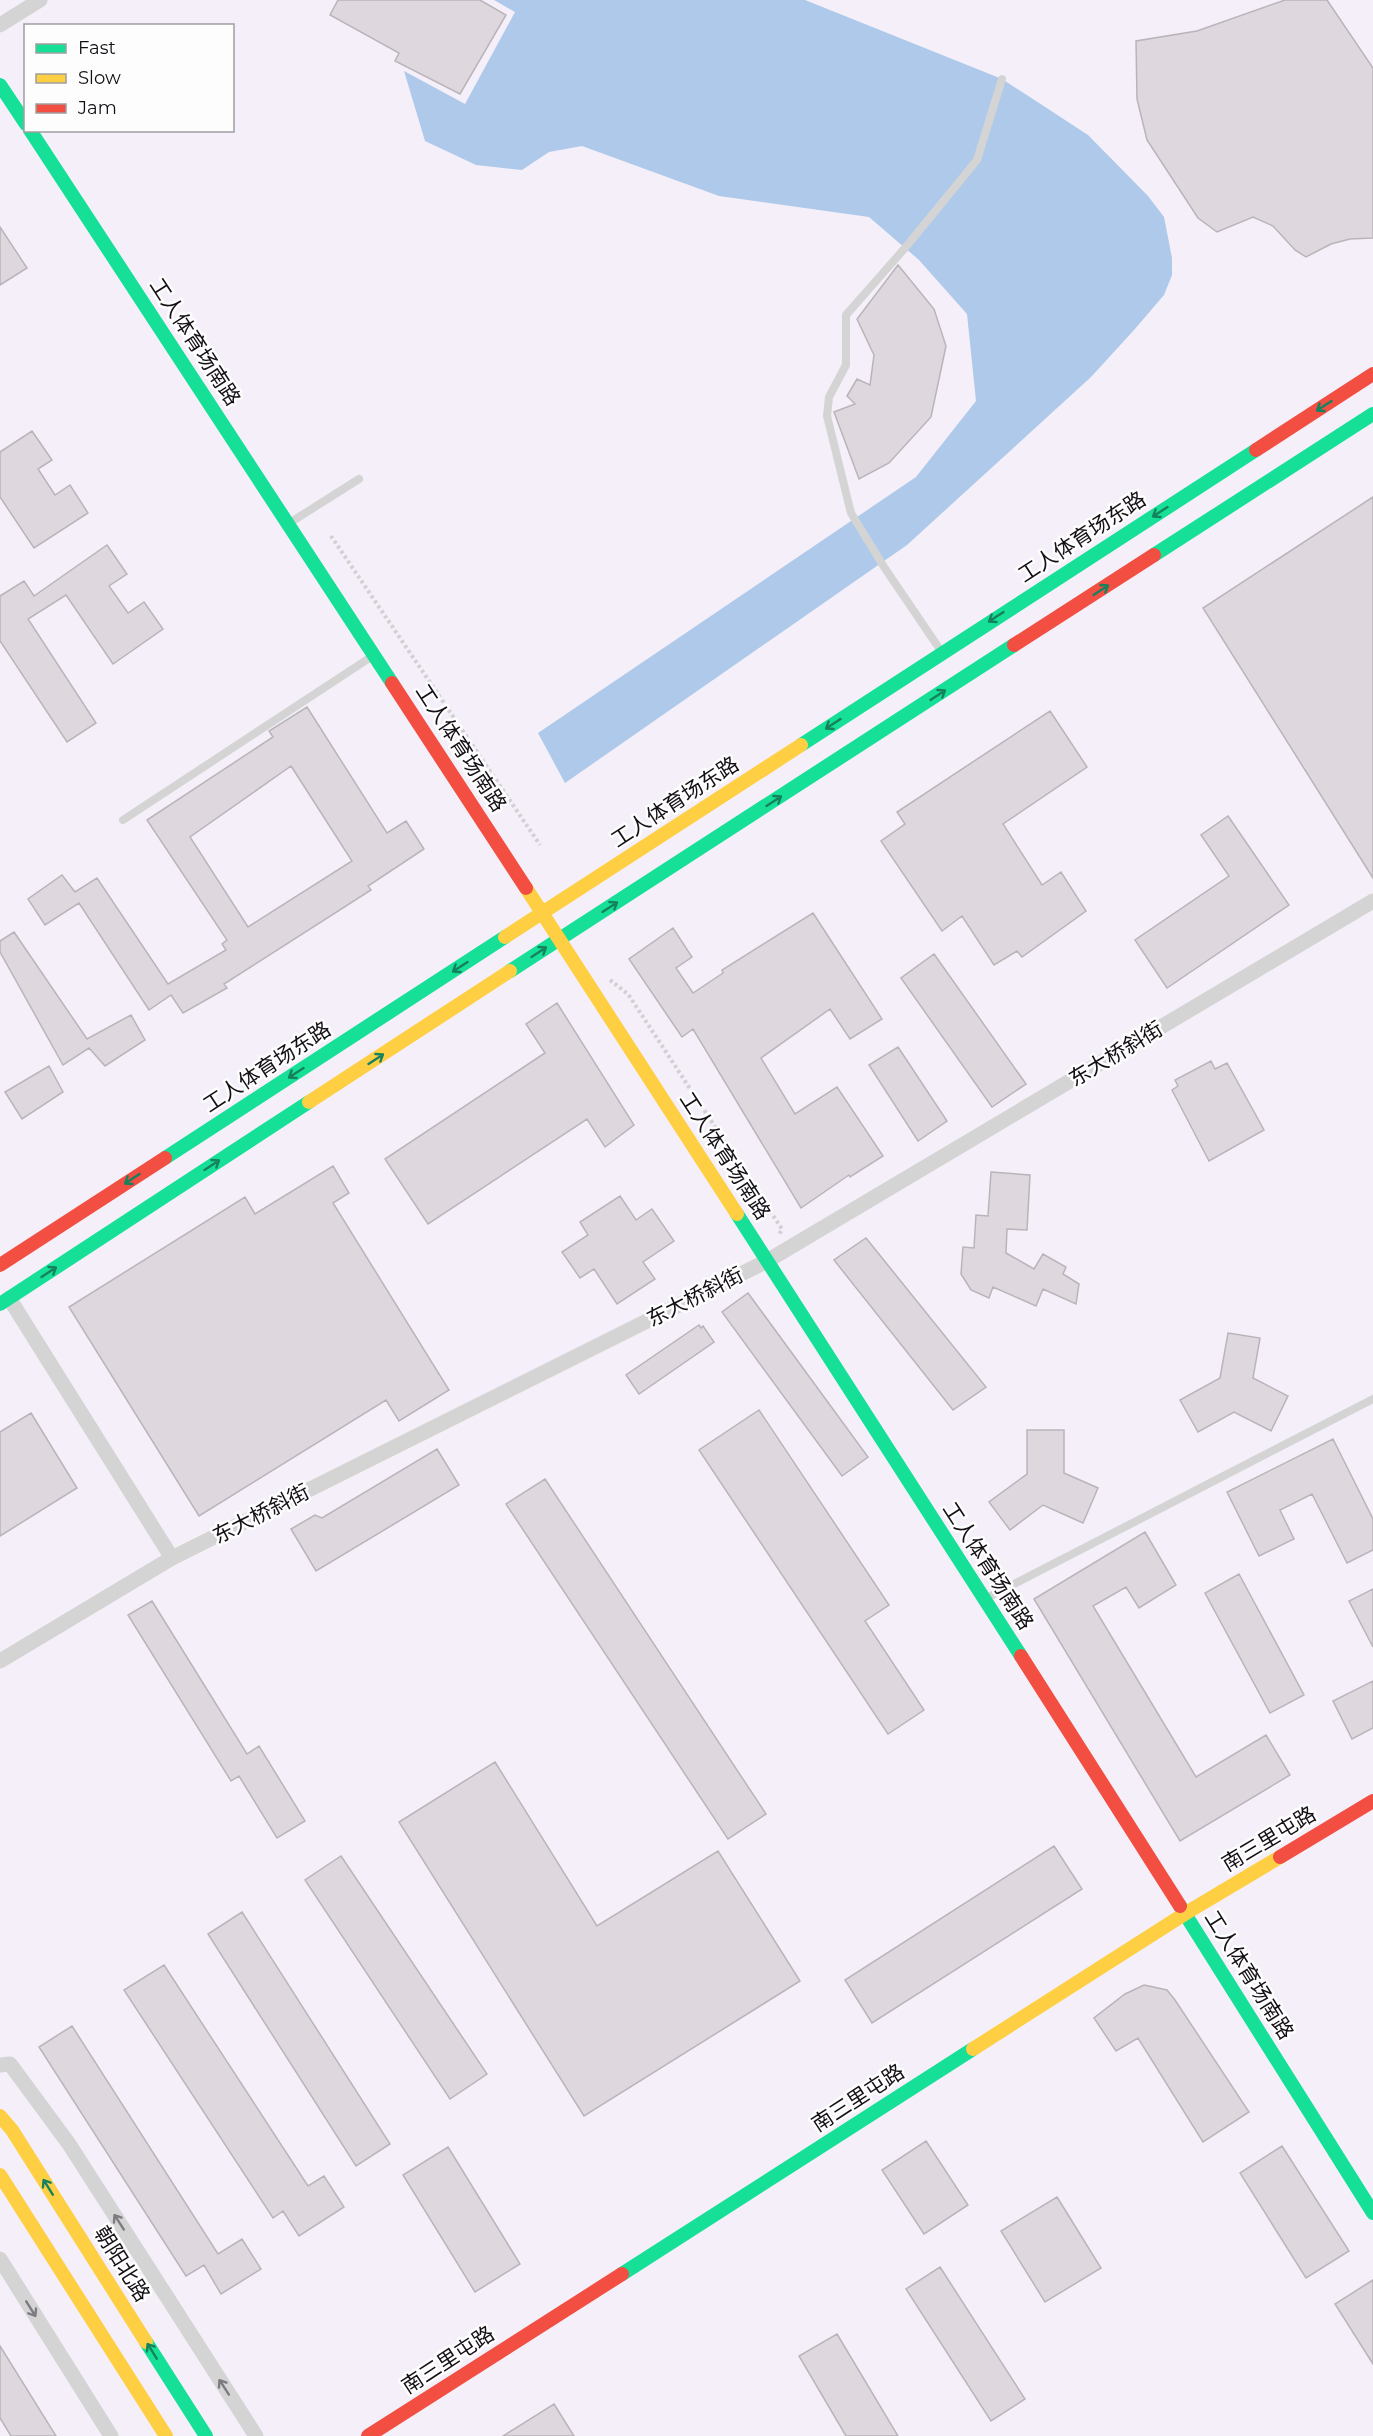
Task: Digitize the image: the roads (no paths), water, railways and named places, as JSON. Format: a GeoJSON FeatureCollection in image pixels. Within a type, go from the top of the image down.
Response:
{"type":"FeatureCollection","features":[{"type":"Feature","properties":{"kind":"main road"},"geometry":{"type":"LineString","coordinates":[[0,85],[24,121]]}},
{"type":"Feature","properties":{"kind":"main road","name":"工人体育场南路"},"geometry":{"type":"LineString","coordinates":[[31,132],[561,938],[1186,1913],[1373,2213]]}},
{"type":"Feature","properties":{"kind":"main road","name":"工人体育场东路"},"geometry":{"type":"LineString","coordinates":[[0,1265],[1373,374]]}},
{"type":"Feature","properties":{"kind":"main road"},"geometry":{"type":"LineString","coordinates":[[4,1301],[1373,414]]}},
{"type":"Feature","properties":{"kind":"main road","name":"南三里屯路"},"geometry":{"type":"LineString","coordinates":[[368,2436],[1186,1913],[1373,1801]]}},
{"type":"Feature","properties":{"kind":"main road","name":"朝阳北路"},"geometry":{"type":"LineString","coordinates":[[0,2116],[12,2130],[206,2436]]}},
{"type":"Feature","properties":{"kind":"main road"},"geometry":{"type":"LineString","coordinates":[[0,2175],[166,2436]]}},
{"type":"Feature","properties":{"kind":"street"},"geometry":{"type":"LineString","coordinates":[[0,25],[40,0]]}},
{"type":"Feature","properties":{"kind":"street","name":"东大桥斜街"},"geometry":{"type":"LineString","coordinates":[[0,1661],[172,1558],[767,1261],[1373,901]]}},
{"type":"Feature","properties":{"kind":"street"},"geometry":{"type":"LineString","coordinates":[[4,1301],[172,1558]]}},
{"type":"Feature","properties":{"kind":"street"},"geometry":{"type":"LineString","coordinates":[[0,2065],[10,2064],[69,2144],[256,2436]]}},
{"type":"Feature","properties":{"kind":"street"},"geometry":{"type":"LineString","coordinates":[[0,2259],[111,2436]]}},
{"type":"Feature","properties":{"kind":"lane"},"geometry":{"type":"LineString","coordinates":[[942,652],[884,567],[851,513],[826,416],[829,397],[846,365],[846,315],[905,248],[977,159],[1002,79]]}},
{"type":"Feature","properties":{"kind":"lane"},"geometry":{"type":"LineString","coordinates":[[289,523],[359,479]]}},
{"type":"Feature","properties":{"kind":"lane"},"geometry":{"type":"LineString","coordinates":[[123,820],[375,654]]}},
{"type":"Feature","properties":{"kind":"lane"},"geometry":{"type":"LineString","coordinates":[[984,1599],[1373,1399]]}},
{"type":"Feature","properties":{"kind":"water"},"geometry":{"type":"Polygon","coordinates":[[[494,0],[805,0],[1002,79],[1088,135],[1148,196],[1164,217],[1172,258],[1172,275],[1164,295],[1091,377],[907,545],[565,783],[538,733],[916,477],[976,401],[967,314],[919,260],[869,217],[719,196],[582,146],[549,152],[522,170],[476,165],[425,141],[404,71],[465,104],[515,12],[494,0]]]}}]}
